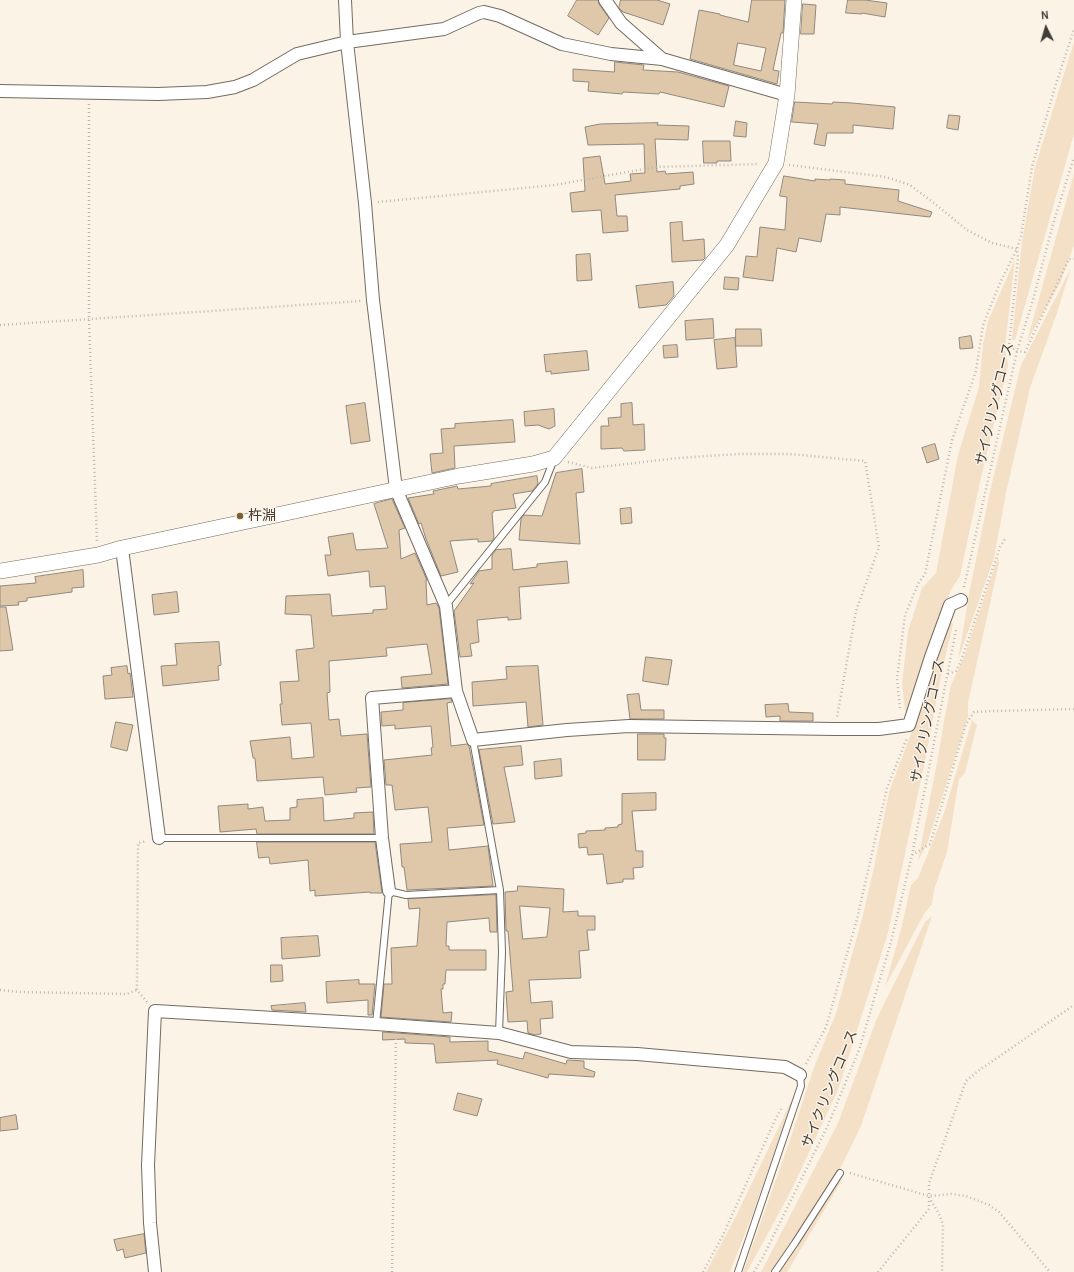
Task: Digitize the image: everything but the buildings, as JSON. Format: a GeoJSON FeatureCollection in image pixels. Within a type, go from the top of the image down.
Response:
{"type":"FeatureCollection","features":[{"type":"Feature","properties":{"kind":"street"},"geometry":{"type":"LineString","coordinates":[[345,0],[347,42],[366,203],[373,300],[396,489],[446,606],[456,691],[474,740],[567,730],[629,726],[835,729],[902,727],[909,725],[950,605],[961,600]]}},
{"type":"Feature","properties":{"kind":"street"},"geometry":{"type":"LineString","coordinates":[[605,0],[621,23],[662,59]]}},
{"type":"Feature","properties":{"kind":"street"},"geometry":{"type":"LineString","coordinates":[[0,572],[98,554],[396,489],[459,476],[533,464],[554,458],[727,244],[776,163],[787,95],[794,0]]}},
{"type":"Feature","properties":{"kind":"street"},"geometry":{"type":"LineString","coordinates":[[0,91],[89,94],[165,94],[207,92],[235,87],[253,80],[297,54],[347,42],[444,29],[484,12],[500,16],[562,44],[611,54],[662,59],[787,95]]}},
{"type":"Feature","properties":{"kind":"street"},"geometry":{"type":"LineString","coordinates":[[122,548],[159,838]]}},
{"type":"Feature","properties":{"kind":"street"},"geometry":{"type":"LineString","coordinates":[[389,890],[382,838],[372,698],[456,691]]}},
{"type":"Feature","properties":{"kind":"street"},"geometry":{"type":"LineString","coordinates":[[152,1271],[148,1165],[155,1011],[396,1025],[500,1033],[571,1052],[637,1054],[785,1067],[800,1075]]}},
{"type":"Feature","properties":{"kind":"lane"},"geometry":{"type":"LineString","coordinates":[[446,606],[545,482],[554,458]]}},
{"type":"Feature","properties":{"kind":"lane"},"geometry":{"type":"LineString","coordinates":[[474,740],[500,890],[502,952],[500,1033]]}},
{"type":"Feature","properties":{"kind":"lane"},"geometry":{"type":"LineString","coordinates":[[159,838],[382,838]]}},
{"type":"Feature","properties":{"kind":"lane"},"geometry":{"type":"LineString","coordinates":[[376,1024],[389,890],[406,895],[500,890]]}},
{"type":"Feature","properties":{"kind":"lane"},"geometry":{"type":"LineString","coordinates":[[738,1272],[801,1086],[800,1075]]}},
{"type":"Feature","properties":{"kind":"lane"},"geometry":{"type":"LineString","coordinates":[[775,1272],[840,1173]]}},
{"type":"Feature","properties":{"kind":"path"},"geometry":{"type":"LineString","coordinates":[[800,1075],[826,1027],[858,919],[887,788],[907,738],[902,727],[897,679],[905,615],[918,584],[925,574],[952,440],[976,371],[983,325],[1000,283],[1017,250],[1021,236],[1032,167],[1055,87],[1074,29]]}},
{"type":"Feature","properties":{"kind":"path"},"geometry":{"type":"LineString","coordinates":[[89,94],[89,320],[98,554]]}},
{"type":"Feature","properties":{"kind":"path","name":"サイクリングコース"},"geometry":{"type":"LineString","coordinates":[[961,600],[1017,351],[1033,300],[1053,224],[1074,157]]}},
{"type":"Feature","properties":{"kind":"path"},"geometry":{"type":"LineString","coordinates":[[366,203],[555,185],[655,167],[776,163],[886,177],[910,185],[934,202],[967,230],[992,243],[1017,250]]}},
{"type":"Feature","properties":{"kind":"path"},"geometry":{"type":"LineString","coordinates":[[1017,250],[1018,258],[1009,346],[1017,351],[1025,352],[1069,259],[1074,259]]}},
{"type":"Feature","properties":{"kind":"path"},"geometry":{"type":"LineString","coordinates":[[0,325],[373,300]]}},
{"type":"Feature","properties":{"kind":"path"},"geometry":{"type":"LineString","coordinates":[[554,458],[592,468],[678,458],[738,454],[789,454],[865,461],[879,547],[856,611],[835,729]]}},
{"type":"Feature","properties":{"kind":"path"},"geometry":{"type":"LineString","coordinates":[[948,674],[956,671],[961,661],[1000,547],[1006,537]]}},
{"type":"Feature","properties":{"kind":"path","name":"サイクリングコース"},"geometry":{"type":"LineString","coordinates":[[754,1272],[763,1257],[828,1125],[859,1050],[890,942],[912,856],[956,627]]}},
{"type":"Feature","properties":{"kind":"path"},"geometry":{"type":"LineString","coordinates":[[912,856],[930,844],[966,724],[974,712],[1074,709]]}},
{"type":"Feature","properties":{"kind":"path"},"geometry":{"type":"LineString","coordinates":[[155,1011],[137,990],[138,843],[159,838]]}},
{"type":"Feature","properties":{"kind":"path"},"geometry":{"type":"LineString","coordinates":[[0,990],[19,992],[127,994],[137,990]]}},
{"type":"Feature","properties":{"kind":"path"},"geometry":{"type":"LineString","coordinates":[[878,1272],[929,1209],[929,1183],[966,1081],[978,1071],[1074,1005]]}},
{"type":"Feature","properties":{"kind":"path"},"geometry":{"type":"LineString","coordinates":[[392,1272],[396,1025]]}},
{"type":"Feature","properties":{"kind":"path"},"geometry":{"type":"LineString","coordinates":[[703,1272],[723,1235],[783,1105]]}},
{"type":"Feature","properties":{"kind":"path"},"geometry":{"type":"LineString","coordinates":[[840,1173],[845,1172],[929,1196],[951,1194],[966,1196],[989,1205],[999,1212],[1050,1272]]}},
{"type":"Feature","properties":{"kind":"path"},"geometry":{"type":"LineString","coordinates":[[929,1196],[940,1216],[943,1225],[942,1272]]}},
{"type":"Feature","properties":{"kind":"shaded area"},"geometry":{"type":"Polygon","coordinates":[[[1074,42],[1074,134],[1015,340],[1012,340],[1022,241],[1035,167],[1074,42]]]}},
{"type":"Feature","properties":{"kind":"shaded area"},"geometry":{"type":"Polygon","coordinates":[[[1074,173],[1074,245],[1060,283],[1027,341],[1074,173]]]}},
{"type":"Feature","properties":{"kind":"shaded area"},"geometry":{"type":"Polygon","coordinates":[[[1015,259],[1005,347],[1008,365],[980,482],[960,576],[951,590],[927,650],[906,718],[902,684],[908,631],[922,588],[936,573],[958,455],[979,387],[983,344],[988,321],[1015,259]]]}},
{"type":"Feature","properties":{"kind":"shaded area"},"geometry":{"type":"Polygon","coordinates":[[[1071,268],[1057,313],[1030,388],[1006,493],[994,558],[958,660],[970,589],[990,491],[1021,365],[1071,268]]]}},
{"type":"Feature","properties":{"kind":"shaded area"},"geometry":{"type":"Polygon","coordinates":[[[998,557],[999,563],[968,703],[968,717],[927,844],[918,861],[951,685],[964,657],[998,557]]]}},
{"type":"Feature","properties":{"kind":"shaded area"},"geometry":{"type":"Polygon","coordinates":[[[950,622],[953,624],[888,933],[838,1090],[792,1189],[747,1272],[743,1272],[789,1143],[813,1070],[836,1013],[863,915],[889,792],[950,622]]]}},
{"type":"Feature","properties":{"kind":"shaded area"},"geometry":{"type":"Polygon","coordinates":[[[972,720],[977,725],[965,773],[959,779],[947,852],[934,890],[932,904],[924,914],[885,987],[911,885],[918,878],[944,813],[972,720]]]}},
{"type":"Feature","properties":{"kind":"shaded area"},"geometry":{"type":"Polygon","coordinates":[[[932,916],[861,1126],[842,1165],[771,1272],[761,1272],[838,1123],[877,1018],[925,922],[932,916]]]}},
{"type":"Feature","properties":{"kind":"shaded area"},"geometry":{"type":"Polygon","coordinates":[[[795,1093],[755,1208],[730,1272],[706,1272],[737,1214],[795,1093]]]}},
{"type":"Feature","properties":{"kind":"shaded area"},"geometry":{"type":"Polygon","coordinates":[[[844,1177],[787,1272],[778,1272],[836,1186],[844,1177]]]}},
{"type":"Feature","properties":{"kind":"place","name":"杵淵"},"geometry":{"type":"Point","coordinates":[240,516]}}]}
